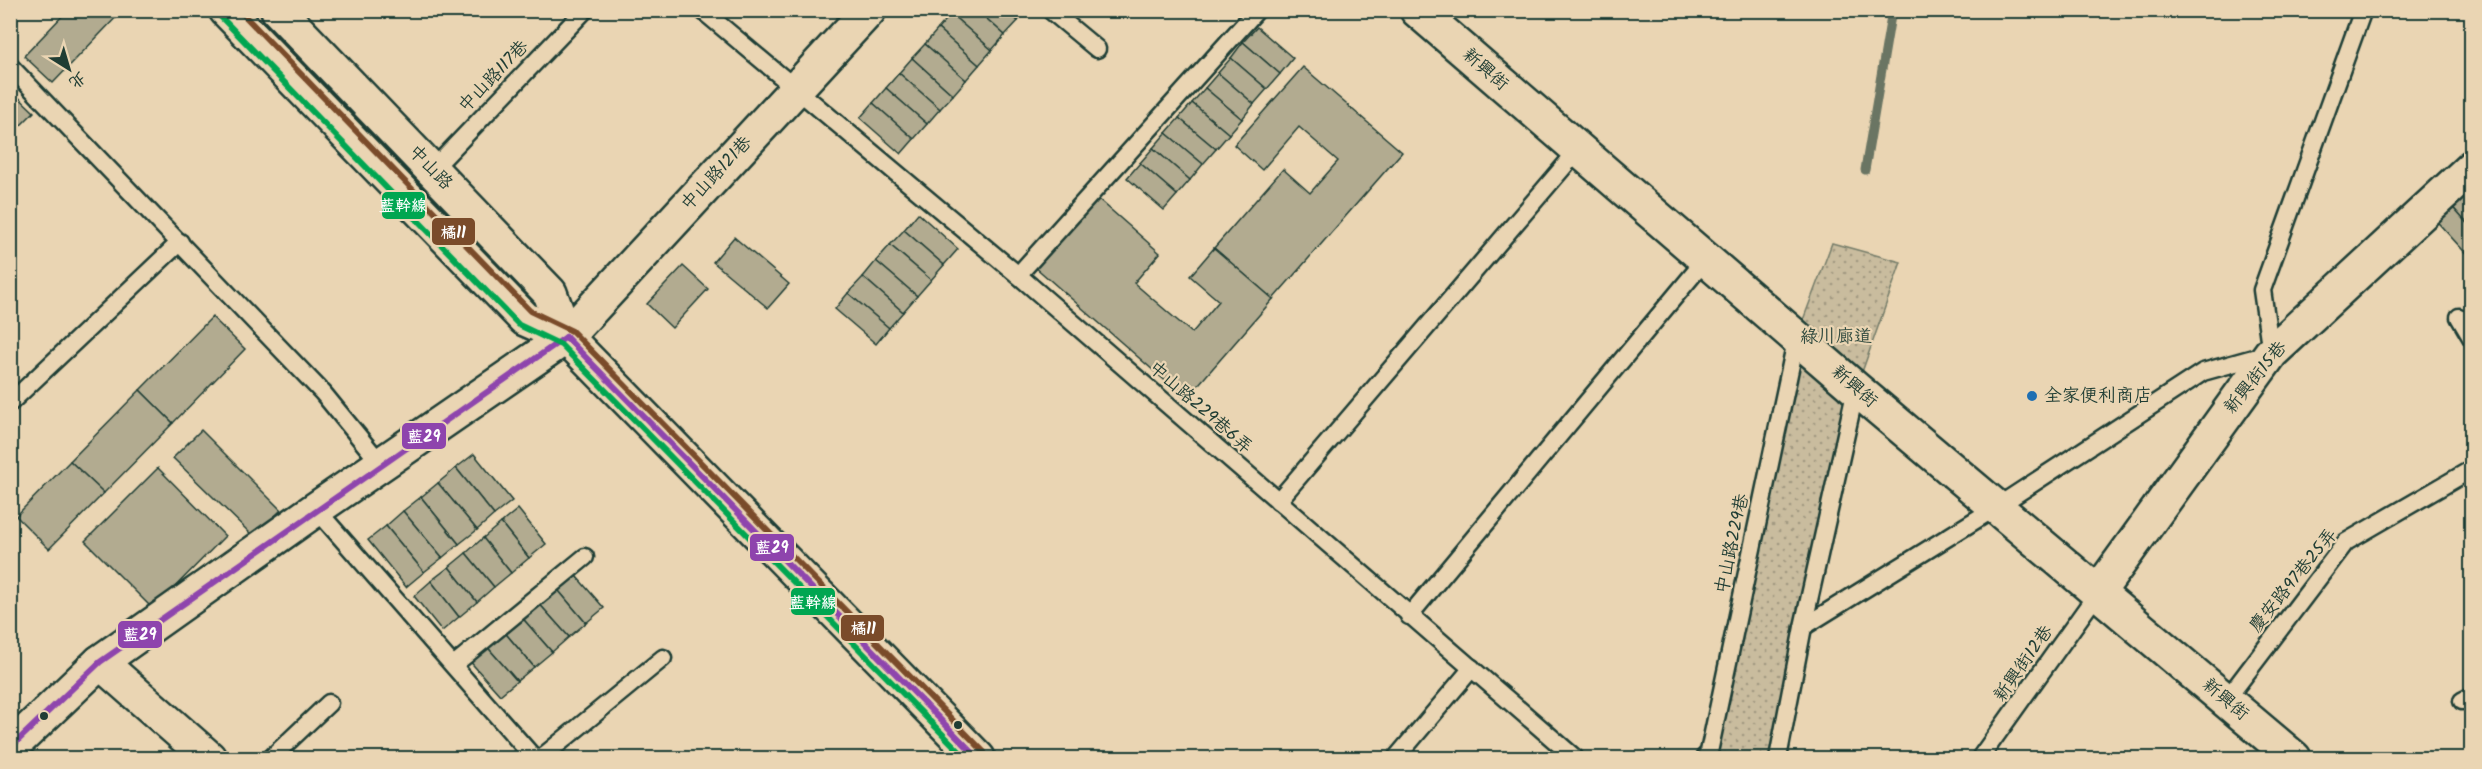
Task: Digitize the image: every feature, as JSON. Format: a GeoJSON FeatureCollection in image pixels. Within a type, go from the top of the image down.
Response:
{"type":"FeatureCollection","features":[{"type":"Feature","properties":{"kind":"street","name":"中山路"},"geometry":{"type":"LineString","coordinates":[[226,10],[525,319],[566,337],[978,759]]}},
{"type":"Feature","properties":{"kind":"street","name":"中山路"},"geometry":{"type":"LineString","coordinates":[[278,10],[550,293],[566,337]]}},
{"type":"Feature","properties":{"kind":"street","name":"中山路121巷"},"geometry":{"type":"LineString","coordinates":[[10,748],[100,662],[316,509],[566,337],[869,10]]}},
{"type":"Feature","properties":{"kind":"street","name":"新興街"},"geometry":{"type":"LineString","coordinates":[[1417,10],[1995,508],[2098,591],[2294,759]]}},
{"type":"Feature","properties":{"kind":"street","name":"新興街15巷"},"geometry":{"type":"LineString","coordinates":[[2098,591],[2271,353],[2472,167]]}},
{"type":"Feature","properties":{"kind":"street"},"geometry":{"type":"LineString","coordinates":[[100,662],[209,759]]}},
{"type":"Feature","properties":{"kind":"lane","name":"中山路117巷"},"geometry":{"type":"LineString","coordinates":[[432,170],[585,10]]}},
{"type":"Feature","properties":{"kind":"lane","name":"中山路229巷6弄"},"geometry":{"type":"LineString","coordinates":[[702,10],[1018,275],[1575,759]]}},
{"type":"Feature","properties":{"kind":"lane"},"geometry":{"type":"LineString","coordinates":[[1050,10],[1096,49]]}},
{"type":"Feature","properties":{"kind":"lane"},"geometry":{"type":"LineString","coordinates":[[1018,275],[1257,10]]}},
{"type":"Feature","properties":{"kind":"lane"},"geometry":{"type":"LineString","coordinates":[[1803,627],[1995,508],[2204,372],[2271,353],[2262,290],[2363,10]]}},
{"type":"Feature","properties":{"kind":"lane"},"geometry":{"type":"LineString","coordinates":[[10,66],[323,393],[381,464]]}},
{"type":"Feature","properties":{"kind":"lane"},"geometry":{"type":"LineString","coordinates":[[1278,501],[1578,150]]}},
{"type":"Feature","properties":{"kind":"lane"},"geometry":{"type":"LineString","coordinates":[[10,403],[180,242]]}},
{"type":"Feature","properties":{"kind":"lane"},"geometry":{"type":"LineString","coordinates":[[1409,615],[1706,260]]}},
{"type":"Feature","properties":{"kind":"lane"},"geometry":{"type":"LineString","coordinates":[[2459,317],[2472,339]]}},
{"type":"Feature","properties":{"kind":"lane","name":"中山路229巷"},"geometry":{"type":"LineString","coordinates":[[1704,759],[1711,740],[1797,336]]}},
{"type":"Feature","properties":{"kind":"lane"},"geometry":{"type":"LineString","coordinates":[[1778,759],[1803,627],[1856,389]]}},
{"type":"Feature","properties":{"kind":"lane","name":"慶安路97巷25弄"},"geometry":{"type":"LineString","coordinates":[[2226,700],[2346,542],[2472,469]]}},
{"type":"Feature","properties":{"kind":"lane"},"geometry":{"type":"LineString","coordinates":[[316,509],[454,664],[534,759]]}},
{"type":"Feature","properties":{"kind":"lane"},"geometry":{"type":"LineString","coordinates":[[454,664],[585,557]]}},
{"type":"Feature","properties":{"kind":"lane","name":"新興街12巷"},"geometry":{"type":"LineString","coordinates":[[1987,756],[2098,591]]}},
{"type":"Feature","properties":{"kind":"lane"},"geometry":{"type":"LineString","coordinates":[[541,759],[663,658]]}},
{"type":"Feature","properties":{"kind":"lane"},"geometry":{"type":"LineString","coordinates":[[1396,759],[1472,668]]}},
{"type":"Feature","properties":{"kind":"lane"},"geometry":{"type":"LineString","coordinates":[[271,759],[329,703]]}},
{"type":"Feature","properties":{"kind":"green space","name":"綠川廊道"},"geometry":{"type":"Polygon","coordinates":[[[1832,243],[1901,262],[1856,389],[1777,758],[1704,758],[1797,336],[1832,243]]]}},
{"type":"Feature","properties":{"kind":"building"},"geometry":{"type":"Polygon","coordinates":[[[68,10],[123,10],[53,83],[24,56],[68,10]]]}},
{"type":"Feature","properties":{"kind":"building"},"geometry":{"type":"Polygon","coordinates":[[[954,10],[977,10],[1005,35],[992,50],[951,14],[954,10]]]}},
{"type":"Feature","properties":{"kind":"building"},"geometry":{"type":"Polygon","coordinates":[[[977,10],[1007,10],[1018,21],[1005,35],[977,10]]]}},
{"type":"Feature","properties":{"kind":"building"},"geometry":{"type":"Polygon","coordinates":[[[1007,10],[1027,10],[1018,21],[1007,10]]]}},
{"type":"Feature","properties":{"kind":"building"},"geometry":{"type":"Polygon","coordinates":[[[951,14],[992,50],[979,65],[938,29],[951,14]]]}},
{"type":"Feature","properties":{"kind":"building"},"geometry":{"type":"Polygon","coordinates":[[[1257,27],[1293,58],[1280,74],[1243,42],[1257,27]]]}},
{"type":"Feature","properties":{"kind":"building"},"geometry":{"type":"Polygon","coordinates":[[[938,29],[979,65],[966,80],[925,44],[938,29]]]}},
{"type":"Feature","properties":{"kind":"building"},"geometry":{"type":"Polygon","coordinates":[[[1243,42],[1280,74],[1267,89],[1231,58],[1243,42]]]}},
{"type":"Feature","properties":{"kind":"building"},"geometry":{"type":"Polygon","coordinates":[[[925,44],[966,80],[953,95],[912,58],[925,44]]]}},
{"type":"Feature","properties":{"kind":"building"},"geometry":{"type":"Polygon","coordinates":[[[912,58],[953,95],[940,109],[899,73],[912,58]]]}},
{"type":"Feature","properties":{"kind":"building"},"geometry":{"type":"Polygon","coordinates":[[[1231,58],[1267,89],[1254,104],[1218,73],[1231,58]]]}},
{"type":"Feature","properties":{"kind":"building"},"geometry":{"type":"Polygon","coordinates":[[[1303,67],[1402,152],[1273,299],[1214,248],[1283,169],[1310,193],[1338,161],[1299,127],[1262,170],[1234,145],[1303,67]]]}},
{"type":"Feature","properties":{"kind":"building"},"geometry":{"type":"Polygon","coordinates":[[[899,73],[940,109],[927,124],[886,88],[899,73]]]}},
{"type":"Feature","properties":{"kind":"building"},"geometry":{"type":"Polygon","coordinates":[[[1218,73],[1254,104],[1242,119],[1205,88],[1218,73]]]}},
{"type":"Feature","properties":{"kind":"building"},"geometry":{"type":"Polygon","coordinates":[[[886,88],[927,124],[914,139],[873,103],[886,88]]]}},
{"type":"Feature","properties":{"kind":"building"},"geometry":{"type":"Polygon","coordinates":[[[1205,88],[1242,119],[1229,134],[1192,103],[1205,88]]]}},
{"type":"Feature","properties":{"kind":"building"},"geometry":{"type":"Polygon","coordinates":[[[10,89],[34,112],[11,135],[10,134],[10,89]]]}},
{"type":"Feature","properties":{"kind":"building"},"geometry":{"type":"Polygon","coordinates":[[[873,103],[914,139],[901,154],[860,118],[873,103]]]}},
{"type":"Feature","properties":{"kind":"building"},"geometry":{"type":"Polygon","coordinates":[[[1192,103],[1229,134],[1216,149],[1179,118],[1192,103]]]}},
{"type":"Feature","properties":{"kind":"building"},"geometry":{"type":"Polygon","coordinates":[[[1179,118],[1216,149],[1203,164],[1166,133],[1179,118]]]}},
{"type":"Feature","properties":{"kind":"building"},"geometry":{"type":"Polygon","coordinates":[[[1166,133],[1203,164],[1190,180],[1153,148],[1166,133]]]}},
{"type":"Feature","properties":{"kind":"building"},"geometry":{"type":"Polygon","coordinates":[[[1153,148],[1190,180],[1177,195],[1140,163],[1153,148]]]}},
{"type":"Feature","properties":{"kind":"building"},"geometry":{"type":"Polygon","coordinates":[[[1140,163],[1177,195],[1164,210],[1127,178],[1140,163]]]}},
{"type":"Feature","properties":{"kind":"building"},"geometry":{"type":"Polygon","coordinates":[[[2463,187],[2472,197],[2472,229],[2447,201],[2463,187]]]}},
{"type":"Feature","properties":{"kind":"building"},"geometry":{"type":"Polygon","coordinates":[[[1095,196],[1160,253],[1134,283],[1192,333],[1219,301],[1190,276],[1214,248],[1273,299],[1186,399],[1034,266],[1095,196]]]}},
{"type":"Feature","properties":{"kind":"building"},"geometry":{"type":"Polygon","coordinates":[[[2447,201],[2472,229],[2472,260],[2431,215],[2447,201]]]}},
{"type":"Feature","properties":{"kind":"building"},"geometry":{"type":"Polygon","coordinates":[[[918,213],[958,249],[944,265],[904,230],[918,213]]]}},
{"type":"Feature","properties":{"kind":"building"},"geometry":{"type":"Polygon","coordinates":[[[904,230],[944,265],[931,280],[890,245],[904,230]]]}},
{"type":"Feature","properties":{"kind":"building"},"geometry":{"type":"Polygon","coordinates":[[[734,237],[789,284],[768,308],[713,262],[734,237]]]}},
{"type":"Feature","properties":{"kind":"building"},"geometry":{"type":"Polygon","coordinates":[[[890,245],[931,280],[917,296],[876,261],[890,245]]]}},
{"type":"Feature","properties":{"kind":"building"},"geometry":{"type":"Polygon","coordinates":[[[876,261],[917,296],[903,312],[863,277],[876,261]]]}},
{"type":"Feature","properties":{"kind":"building"},"geometry":{"type":"Polygon","coordinates":[[[683,266],[708,289],[672,328],[647,304],[683,266]]]}},
{"type":"Feature","properties":{"kind":"building"},"geometry":{"type":"Polygon","coordinates":[[[863,277],[903,312],[889,328],[848,293],[863,277]]]}},
{"type":"Feature","properties":{"kind":"building"},"geometry":{"type":"Polygon","coordinates":[[[848,293],[889,328],[876,344],[835,309],[848,293]]]}},
{"type":"Feature","properties":{"kind":"building"},"geometry":{"type":"Polygon","coordinates":[[[212,317],[245,349],[173,423],[140,390],[212,317]]]}},
{"type":"Feature","properties":{"kind":"building"},"geometry":{"type":"Polygon","coordinates":[[[140,390],[173,423],[104,493],[70,461],[140,390]]]}},
{"type":"Feature","properties":{"kind":"building"},"geometry":{"type":"Polygon","coordinates":[[[201,430],[281,510],[254,537],[173,458],[201,430]]]}},
{"type":"Feature","properties":{"kind":"building"},"geometry":{"type":"Polygon","coordinates":[[[474,454],[512,501],[494,515],[456,468],[474,454]]]}},
{"type":"Feature","properties":{"kind":"building"},"geometry":{"type":"Polygon","coordinates":[[[70,461],[104,493],[49,549],[16,516],[70,461]]]}},
{"type":"Feature","properties":{"kind":"building"},"geometry":{"type":"Polygon","coordinates":[[[158,468],[225,536],[153,609],[85,541],[158,468]]]}},
{"type":"Feature","properties":{"kind":"building"},"geometry":{"type":"Polygon","coordinates":[[[456,468],[494,515],[477,530],[438,483],[456,468]]]}},
{"type":"Feature","properties":{"kind":"building"},"geometry":{"type":"Polygon","coordinates":[[[438,483],[477,530],[459,544],[421,497],[438,483]]]}},
{"type":"Feature","properties":{"kind":"building"},"geometry":{"type":"Polygon","coordinates":[[[421,497],[459,544],[442,558],[403,511],[421,497]]]}},
{"type":"Feature","properties":{"kind":"building"},"geometry":{"type":"Polygon","coordinates":[[[518,509],[546,544],[529,558],[501,523],[518,509]]]}},
{"type":"Feature","properties":{"kind":"building"},"geometry":{"type":"Polygon","coordinates":[[[403,511],[442,558],[424,572],[386,526],[403,511]]]}},
{"type":"Feature","properties":{"kind":"building"},"geometry":{"type":"Polygon","coordinates":[[[501,523],[529,558],[511,573],[483,538],[501,523]]]}},
{"type":"Feature","properties":{"kind":"building"},"geometry":{"type":"Polygon","coordinates":[[[386,526],[424,572],[406,587],[368,540],[386,526]]]}},
{"type":"Feature","properties":{"kind":"building"},"geometry":{"type":"Polygon","coordinates":[[[483,538],[511,573],[494,587],[466,553],[483,538]]]}},
{"type":"Feature","properties":{"kind":"building"},"geometry":{"type":"Polygon","coordinates":[[[466,553],[494,587],[477,602],[449,567],[466,553]]]}},
{"type":"Feature","properties":{"kind":"building"},"geometry":{"type":"Polygon","coordinates":[[[449,567],[477,602],[459,617],[431,581],[449,567]]]}},
{"type":"Feature","properties":{"kind":"building"},"geometry":{"type":"Polygon","coordinates":[[[570,569],[604,608],[586,623],[553,584],[570,569]]]}},
{"type":"Feature","properties":{"kind":"building"},"geometry":{"type":"Polygon","coordinates":[[[431,581],[459,617],[442,631],[414,596],[431,581]]]}},
{"type":"Feature","properties":{"kind":"building"},"geometry":{"type":"Polygon","coordinates":[[[553,584],[586,623],[569,637],[535,599],[553,584]]]}},
{"type":"Feature","properties":{"kind":"building"},"geometry":{"type":"Polygon","coordinates":[[[535,599],[569,637],[552,652],[518,613],[535,599]]]}},
{"type":"Feature","properties":{"kind":"building"},"geometry":{"type":"Polygon","coordinates":[[[518,613],[552,652],[534,667],[501,628],[518,613]]]}},
{"type":"Feature","properties":{"kind":"building"},"geometry":{"type":"Polygon","coordinates":[[[501,628],[534,667],[517,681],[483,642],[501,628]]]}},
{"type":"Feature","properties":{"kind":"building"},"geometry":{"type":"Polygon","coordinates":[[[483,642],[517,681],[500,695],[466,657],[483,642]]]}},
{"type":"Feature","properties":{"kind":"waterway"},"geometry":{"type":"LineString","coordinates":[[1865,170],[1892,10]]}},
{"type":"Feature","properties":{"kind":"transit line","name":"橘11"},"geometry":{"type":"LineString","coordinates":[[239,10],[530,311],[572,331],[984,752]]}},
{"type":"Feature","properties":{"kind":"transit line","name":"藍幹線"},"geometry":{"type":"LineString","coordinates":[[220,16],[519,325],[561,345],[966,758]]}},
{"type":"Feature","properties":{"kind":"transit line","name":"藍29"},"geometry":{"type":"LineString","coordinates":[[566,337],[978,758]]}},
{"type":"Feature","properties":{"kind":"transit line","name":"藍29"},"geometry":{"type":"LineString","coordinates":[[10,748],[100,662],[566,337]]}},
{"type":"Feature","properties":{"kind":"place","name":"全家便利商店"},"geometry":{"type":"Point","coordinates":[2032,396]}}]}
